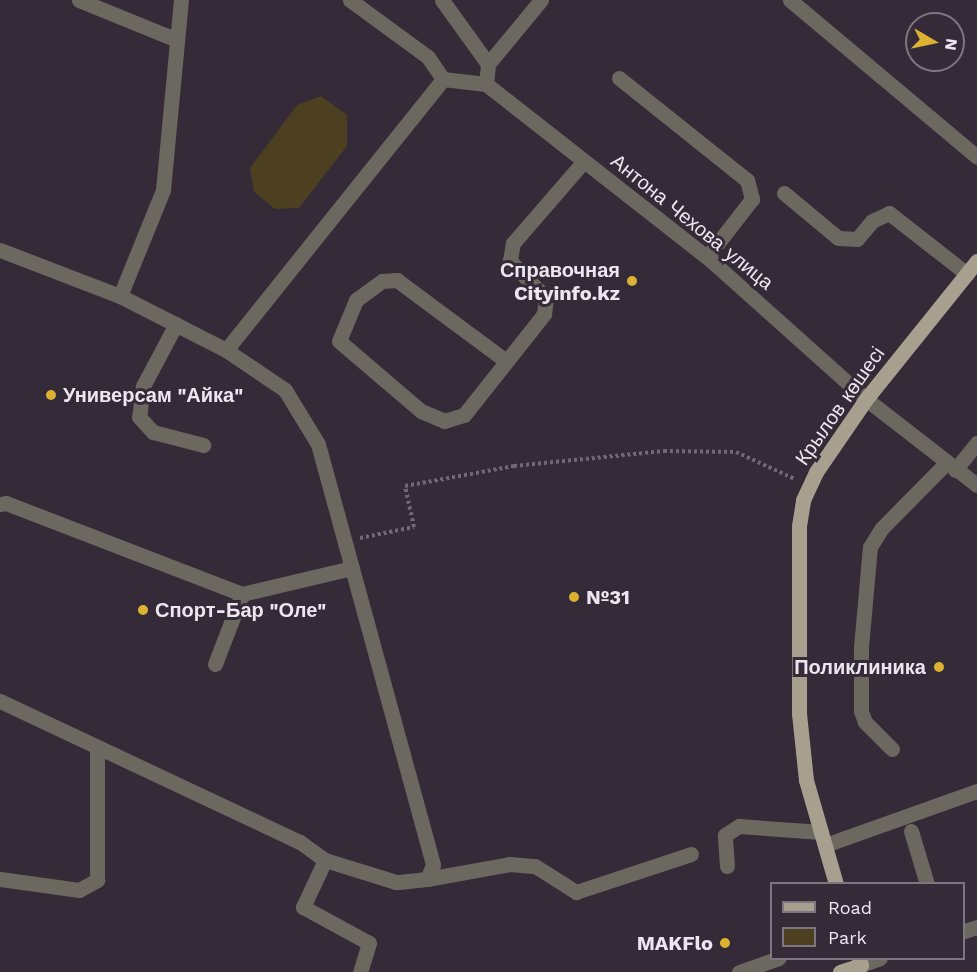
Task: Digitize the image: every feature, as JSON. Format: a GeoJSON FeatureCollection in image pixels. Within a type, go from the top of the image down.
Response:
{"type":"FeatureCollection","features":[{"type":"Feature","properties":{"kind":"main road","name":"Крылов көшесі"},"geometry":{"type":"LineString","coordinates":[[835,882],[806,780],[799,713],[799,526],[810,486],[866,399],[977,261]]}},
{"type":"Feature","properties":{"kind":"main road"},"geometry":{"type":"LineString","coordinates":[[840,972],[860,962]]}},
{"type":"Feature","properties":{"kind":"street"},"geometry":{"type":"LineString","coordinates":[[80,0],[177,40]]}},
{"type":"Feature","properties":{"kind":"street"},"geometry":{"type":"LineString","coordinates":[[120,296],[163,190],[181,0]]}},
{"type":"Feature","properties":{"kind":"street"},"geometry":{"type":"LineString","coordinates":[[350,0],[428,57],[443,79],[486,84],[488,64],[541,0]]}},
{"type":"Feature","properties":{"kind":"street"},"geometry":{"type":"LineString","coordinates":[[442,0],[488,64]]}},
{"type":"Feature","properties":{"kind":"street"},"geometry":{"type":"LineString","coordinates":[[790,0],[977,157]]}},
{"type":"Feature","properties":{"kind":"street"},"geometry":{"type":"LineString","coordinates":[[620,78],[747,180],[753,199],[707,257]]}},
{"type":"Feature","properties":{"kind":"street"},"geometry":{"type":"LineString","coordinates":[[226,350],[443,79]]}},
{"type":"Feature","properties":{"kind":"street","name":"Антона Чехова улица"},"geometry":{"type":"LineString","coordinates":[[486,84],[707,257],[866,399],[977,485]]}},
{"type":"Feature","properties":{"kind":"street"},"geometry":{"type":"LineString","coordinates":[[506,361],[397,280],[382,280],[356,300],[339,341],[421,411],[444,421],[464,415],[544,314],[546,298],[510,261],[513,243],[584,161]]}},
{"type":"Feature","properties":{"kind":"street"},"geometry":{"type":"LineString","coordinates":[[784,193],[838,238],[857,239],[872,220],[889,213],[967,273]]}},
{"type":"Feature","properties":{"kind":"street"},"geometry":{"type":"LineString","coordinates":[[0,250],[120,296],[226,350],[285,390],[313,435],[345,541],[433,866],[427,879]]}},
{"type":"Feature","properties":{"kind":"street"},"geometry":{"type":"LineString","coordinates":[[176,324],[143,386],[139,417],[153,432],[203,445]]}},
{"type":"Feature","properties":{"kind":"street"},"geometry":{"type":"LineString","coordinates":[[892,749],[865,723],[861,711],[861,647],[870,547],[882,528],[977,443]]}},
{"type":"Feature","properties":{"kind":"street"},"geometry":{"type":"LineString","coordinates":[[0,504],[6,503],[242,594],[352,568]]}},
{"type":"Feature","properties":{"kind":"street"},"geometry":{"type":"LineString","coordinates":[[215,664],[242,594]]}},
{"type":"Feature","properties":{"kind":"street"},"geometry":{"type":"LineString","coordinates":[[0,701],[300,842],[326,860],[396,882],[427,879],[510,864],[535,866],[576,892],[690,854]]}},
{"type":"Feature","properties":{"kind":"street"},"geometry":{"type":"LineString","coordinates":[[0,879],[79,890],[97,880],[97,748]]}},
{"type":"Feature","properties":{"kind":"street"},"geometry":{"type":"LineString","coordinates":[[727,866],[725,835],[740,826],[823,838],[977,791]]}},
{"type":"Feature","properties":{"kind":"street"},"geometry":{"type":"LineString","coordinates":[[910,831],[926,882]]}},
{"type":"Feature","properties":{"kind":"street"},"geometry":{"type":"LineString","coordinates":[[326,860],[303,907],[369,943],[360,972]]}},
{"type":"Feature","properties":{"kind":"street"},"geometry":{"type":"LineString","coordinates":[[739,972],[773,960]]}},
{"type":"Feature","properties":{"kind":"path"},"geometry":{"type":"LineString","coordinates":[[345,541],[414,528],[405,486],[514,466],[664,451],[736,452],[810,486]]}},
{"type":"Feature","properties":{"kind":"green space"},"geometry":{"type":"Polygon","coordinates":[[[321,96],[347,115],[347,146],[299,208],[275,209],[254,192],[250,168],[297,105],[321,96]]]}},
{"type":"Feature","properties":{"kind":"place","name":"Справочная Cityinfo.kz"},"geometry":{"type":"Point","coordinates":[632,281]}},
{"type":"Feature","properties":{"kind":"place","name":"Универсам \"Айка\""},"geometry":{"type":"Point","coordinates":[51,395]}},
{"type":"Feature","properties":{"kind":"place","name":"№31"},"geometry":{"type":"Point","coordinates":[574,597]}},
{"type":"Feature","properties":{"kind":"place","name":"Спорт-Бар \"Оле\""},"geometry":{"type":"Point","coordinates":[143,610]}},
{"type":"Feature","properties":{"kind":"place","name":"Поликлиника"},"geometry":{"type":"Point","coordinates":[939,667]}},
{"type":"Feature","properties":{"kind":"place","name":"MAKFlo"},"geometry":{"type":"Point","coordinates":[725,943]}}]}
